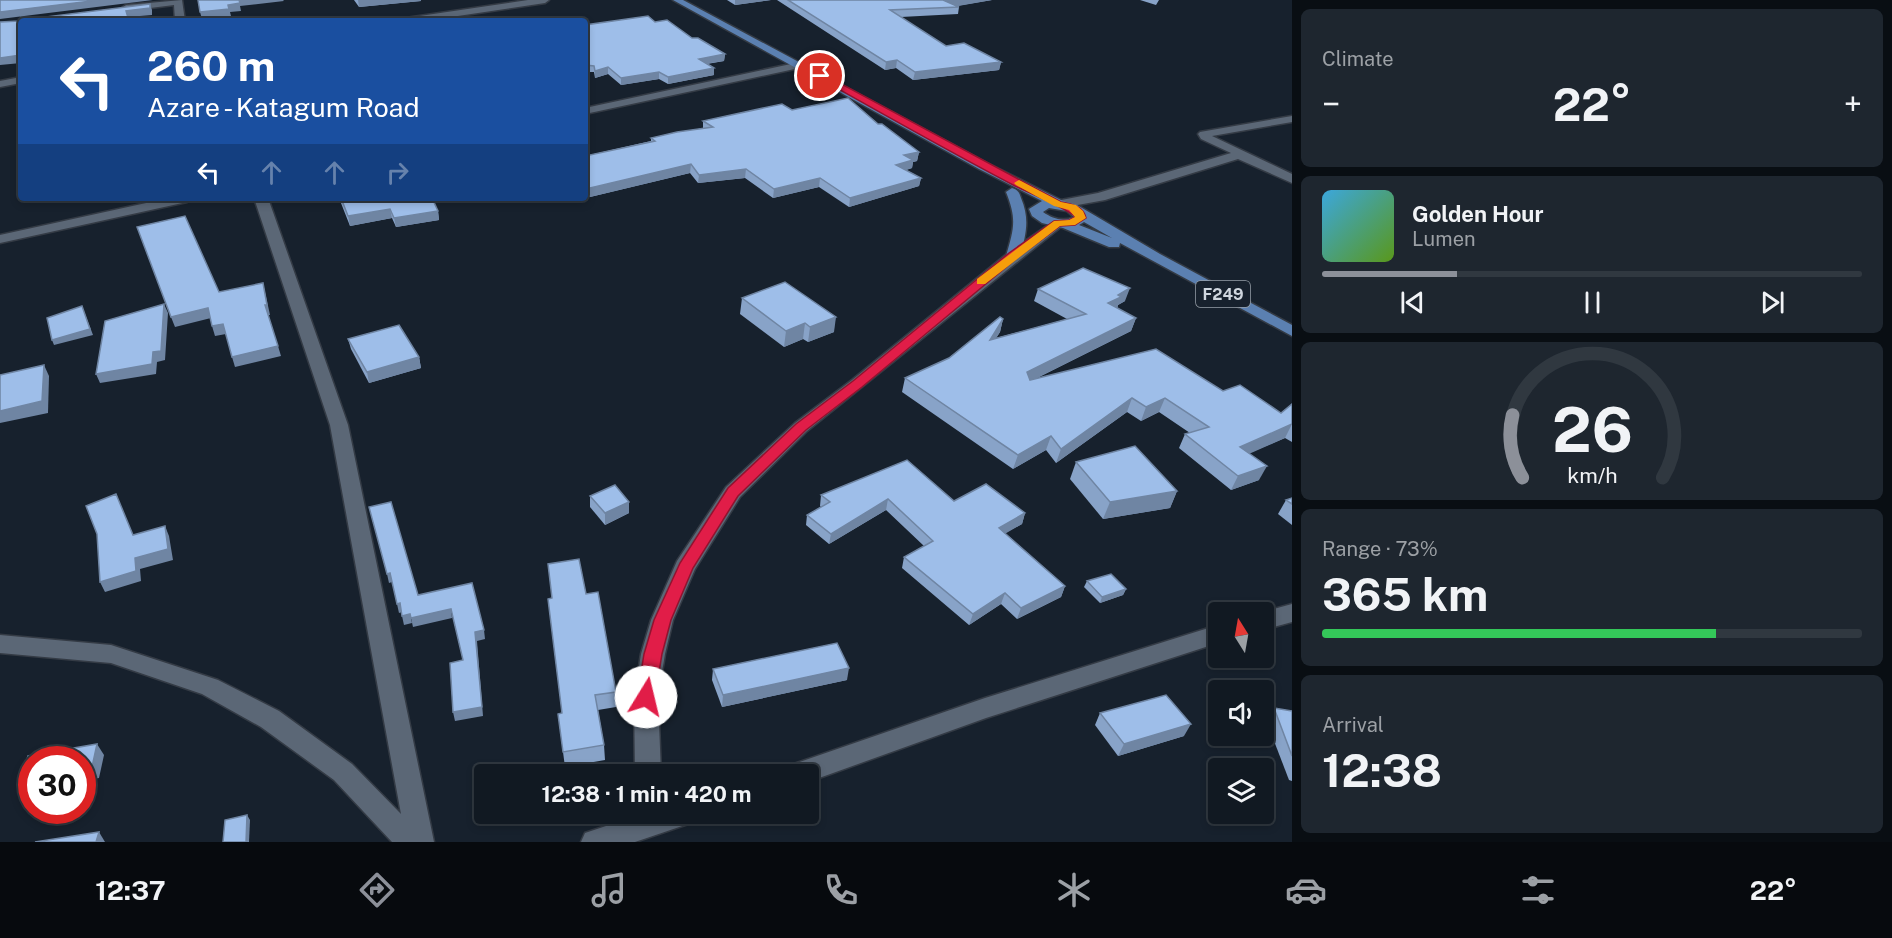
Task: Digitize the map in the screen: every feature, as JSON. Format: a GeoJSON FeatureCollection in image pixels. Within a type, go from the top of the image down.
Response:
{"type":"FeatureCollection","features":[{"type":"Feature","properties":{"kind":"main road","name":"F249"},"geometry":{"type":"LineString","coordinates":[[677,0],[800,64],[983,166],[1059,213],[1155,257]]}},
{"type":"Feature","properties":{"kind":"main road","name":"F249"},"geometry":{"type":"LineString","coordinates":[[983,166],[1012,192],[1036,209],[1041,217],[1059,213],[1080,213],[1155,257],[1292,331]]}},
{"type":"Feature","properties":{"kind":"main road"},"geometry":{"type":"LineString","coordinates":[[1012,192],[1023,221],[1013,256]]}},
{"type":"Feature","properties":{"kind":"main road"},"geometry":{"type":"LineString","coordinates":[[1036,209],[1047,204],[1059,213],[1078,221],[1081,218],[1080,213]]}},
{"type":"Feature","properties":{"kind":"street"},"geometry":{"type":"LineString","coordinates":[[426,18],[544,0]]}},
{"type":"Feature","properties":{"kind":"street"},"geometry":{"type":"LineString","coordinates":[[120,9],[178,1],[180,18]]}},
{"type":"Feature","properties":{"kind":"street"},"geometry":{"type":"LineString","coordinates":[[588,110],[800,64]]}},
{"type":"Feature","properties":{"kind":"street"},"geometry":{"type":"LineString","coordinates":[[0,84],[18,81]]}},
{"type":"Feature","properties":{"kind":"street"},"geometry":{"type":"LineString","coordinates":[[1292,119],[1204,134],[1205,137],[1239,155],[1292,179]]}},
{"type":"Feature","properties":{"kind":"street"},"geometry":{"type":"LineString","coordinates":[[648,764],[646,697],[653,654],[662,620],[686,567],[733,492],[801,427],[858,384],[1013,256],[1059,213],[1100,197],[1239,155]]}},
{"type":"Feature","properties":{"kind":"street"},"geometry":{"type":"LineString","coordinates":[[1080,213],[1100,197]]}},
{"type":"Feature","properties":{"kind":"street"},"geometry":{"type":"LineString","coordinates":[[0,235],[172,201]]}},
{"type":"Feature","properties":{"kind":"street"},"geometry":{"type":"LineString","coordinates":[[262,201],[339,424],[420,842]]}},
{"type":"Feature","properties":{"kind":"street"},"geometry":{"type":"LineString","coordinates":[[1274,618],[1292,613]]}},
{"type":"Feature","properties":{"kind":"street"},"geometry":{"type":"LineString","coordinates":[[819,766],[985,708],[1208,637]]}},
{"type":"Feature","properties":{"kind":"street"},"geometry":{"type":"LineString","coordinates":[[0,644],[111,654],[210,687],[270,719],[343,772],[410,842]]}},
{"type":"Feature","properties":{"kind":"street"},"geometry":{"type":"LineString","coordinates":[[596,842],[650,827]]}},
{"type":"Feature","properties":{"kind":"building"},"geometry":{"type":"Polygon","coordinates":[[[0,0],[100,0],[0,12],[0,0]]]}},
{"type":"Feature","properties":{"kind":"building"},"geometry":{"type":"Polygon","coordinates":[[[198,0],[239,0],[240,3],[228,5],[229,9],[200,12],[198,0]]]}},
{"type":"Feature","properties":{"kind":"building"},"geometry":{"type":"Polygon","coordinates":[[[788,0],[953,0],[945,1],[959,7],[890,10],[946,46],[964,43],[1001,62],[915,72],[897,60],[886,62],[788,0]]]}},
{"type":"Feature","properties":{"kind":"building"},"geometry":{"type":"Polygon","coordinates":[[[150,4],[150,8],[126,11],[128,18],[20,18],[150,4]]]}},
{"type":"Feature","properties":{"kind":"building"},"geometry":{"type":"Polygon","coordinates":[[[648,16],[655,22],[667,20],[692,38],[698,38],[725,54],[699,59],[714,68],[668,77],[659,72],[621,78],[608,67],[595,71],[594,66],[588,65],[588,25],[648,16]]]}},
{"type":"Feature","properties":{"kind":"building"},"geometry":{"type":"Polygon","coordinates":[[[18,21],[18,55],[0,58],[0,22],[18,21]]]}},
{"type":"Feature","properties":{"kind":"building"},"geometry":{"type":"Polygon","coordinates":[[[848,98],[878,124],[882,124],[919,152],[904,155],[913,160],[896,165],[921,178],[850,198],[820,178],[774,189],[746,169],[699,175],[691,164],[590,188],[588,186],[588,155],[655,141],[651,138],[677,132],[713,127],[703,121],[782,104],[792,110],[848,98]]]}},
{"type":"Feature","properties":{"kind":"building"},"geometry":{"type":"Polygon","coordinates":[[[342,201],[433,201],[438,211],[394,218],[390,209],[348,216],[342,201]]]}},
{"type":"Feature","properties":{"kind":"building"},"geometry":{"type":"Polygon","coordinates":[[[185,216],[219,292],[263,283],[267,305],[265,305],[278,346],[232,357],[223,324],[212,326],[208,308],[171,317],[137,227],[185,216]]]}},
{"type":"Feature","properties":{"kind":"building"},"geometry":{"type":"Polygon","coordinates":[[[1083,268],[1130,288],[1118,295],[1121,297],[1108,303],[1136,318],[1027,372],[1030,380],[1156,349],[1223,391],[1240,385],[1281,413],[1292,404],[1292,424],[1240,447],[1267,466],[1238,476],[1185,434],[1209,427],[1165,398],[1146,407],[1132,398],[1061,449],[1051,436],[1018,455],[905,378],[949,358],[1000,317],[1003,319],[990,340],[1086,314],[1038,289],[1083,268]]]}},
{"type":"Feature","properties":{"kind":"building"},"geometry":{"type":"Polygon","coordinates":[[[785,282],[836,317],[810,327],[805,323],[786,331],[742,298],[785,282]]]}},
{"type":"Feature","properties":{"kind":"building"},"geometry":{"type":"Polygon","coordinates":[[[164,304],[161,351],[153,352],[152,364],[96,374],[105,321],[164,304]]]}},
{"type":"Feature","properties":{"kind":"building"},"geometry":{"type":"Polygon","coordinates":[[[82,306],[90,329],[52,340],[47,318],[82,306]]]}},
{"type":"Feature","properties":{"kind":"building"},"geometry":{"type":"Polygon","coordinates":[[[399,325],[419,357],[367,372],[348,339],[399,325]]]}},
{"type":"Feature","properties":{"kind":"building"},"geometry":{"type":"Polygon","coordinates":[[[44,365],[42,401],[0,411],[0,375],[44,365]]]}},
{"type":"Feature","properties":{"kind":"building"},"geometry":{"type":"Polygon","coordinates":[[[1135,446],[1177,491],[1110,502],[1076,462],[1135,446]]]}},
{"type":"Feature","properties":{"kind":"building"},"geometry":{"type":"Polygon","coordinates":[[[907,460],[954,501],[986,484],[1025,513],[999,528],[1065,586],[1021,608],[1005,593],[973,614],[904,557],[933,541],[888,499],[831,534],[807,515],[830,502],[821,495],[907,460]]]}},
{"type":"Feature","properties":{"kind":"building"},"geometry":{"type":"Polygon","coordinates":[[[615,485],[629,502],[605,513],[590,496],[615,485]]]}},
{"type":"Feature","properties":{"kind":"building"},"geometry":{"type":"Polygon","coordinates":[[[116,494],[133,535],[165,526],[168,549],[135,558],[136,571],[100,582],[97,534],[86,506],[116,494]]]}},
{"type":"Feature","properties":{"kind":"building"},"geometry":{"type":"Polygon","coordinates":[[[391,502],[418,595],[472,583],[484,630],[475,632],[482,707],[453,712],[450,663],[463,660],[451,609],[411,618],[410,614],[402,616],[390,573],[387,574],[369,507],[391,502]]]}},
{"type":"Feature","properties":{"kind":"building"},"geometry":{"type":"Polygon","coordinates":[[[579,559],[586,594],[598,592],[616,692],[595,695],[604,745],[563,752],[558,714],[562,713],[548,599],[552,598],[548,564],[579,559]]]}},
{"type":"Feature","properties":{"kind":"building"},"geometry":{"type":"Polygon","coordinates":[[[1111,574],[1126,589],[1102,597],[1087,581],[1111,574]]]}},
{"type":"Feature","properties":{"kind":"building"},"geometry":{"type":"Polygon","coordinates":[[[837,643],[849,668],[723,695],[713,669],[837,643]]]}},
{"type":"Feature","properties":{"kind":"building"},"geometry":{"type":"Polygon","coordinates":[[[1166,695],[1191,724],[1124,744],[1100,713],[1166,695]]]}},
{"type":"Feature","properties":{"kind":"building"},"geometry":{"type":"Polygon","coordinates":[[[1274,708],[1292,711],[1292,756],[1274,708]]]}},
{"type":"Feature","properties":{"kind":"building"},"geometry":{"type":"Polygon","coordinates":[[[247,815],[246,842],[223,842],[225,820],[247,815]]]}},
{"type":"Feature","properties":{"kind":"building"},"geometry":{"type":"Polygon","coordinates":[[[99,832],[96,842],[35,842],[99,832]]]}},
{"type":"Feature","properties":{"kind":"slow traffic"},"geometry":{"type":"LineString","coordinates":[[981,282],[1057,223],[1071,223],[1081,218],[1080,213],[1072,208],[1058,204],[1019,183]]}},
{"type":"Feature","properties":{"kind":"route"},"geometry":{"type":"LineString","coordinates":[[646,697],[653,654],[662,620],[686,567],[733,492],[801,427],[858,384],[1013,256],[1057,223],[1071,223],[1081,218],[1080,213],[1072,208],[1058,204],[983,166],[820,76]]}}]}
